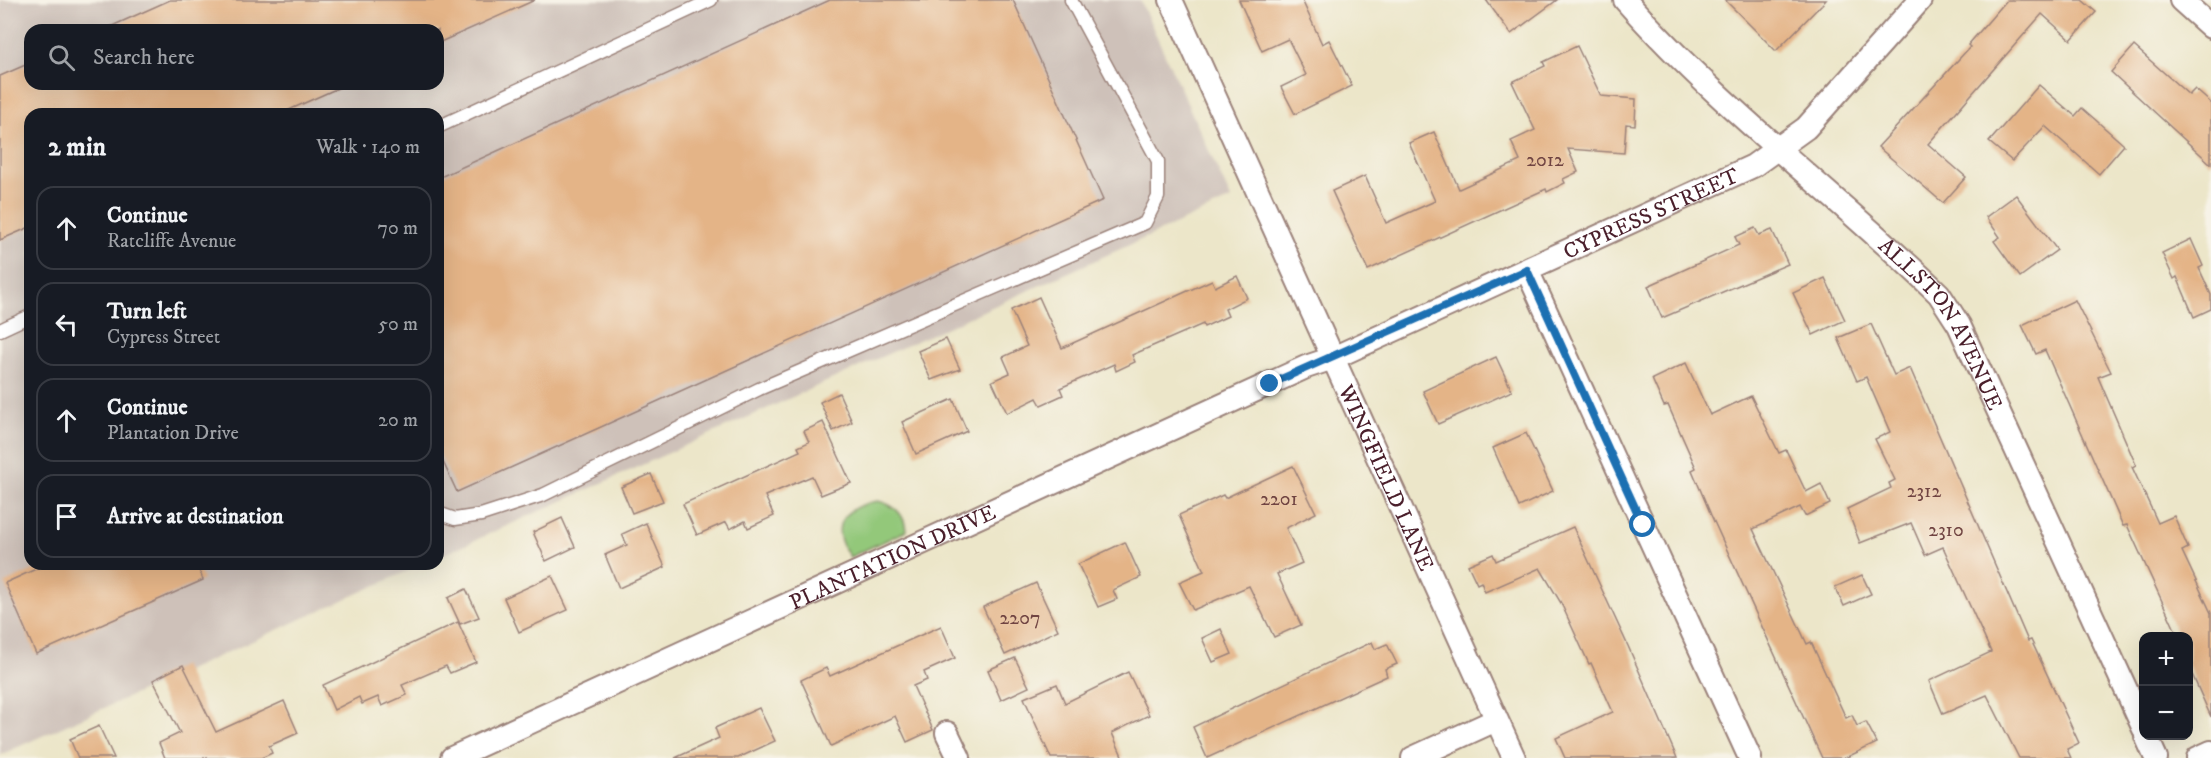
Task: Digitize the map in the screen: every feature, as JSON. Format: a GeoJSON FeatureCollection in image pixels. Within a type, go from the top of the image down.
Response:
{"type":"FeatureCollection","features":[{"type":"Feature","properties":{"kind":"street","name":"WINGFIELD LANE"},"geometry":{"type":"LineString","coordinates":[[1171,0],[1514,758]]}},
{"type":"Feature","properties":{"kind":"street","name":"ALLSTON AVENUE"},"geometry":{"type":"LineString","coordinates":[[1625,0],[1653,32],[1939,294],[1959,325],[2139,718]]}},
{"type":"Feature","properties":{"kind":"street","name":"CYPRESS STREET"},"geometry":{"type":"LineString","coordinates":[[1333,358],[1754,166],[1806,128],[1920,0]]}},
{"type":"Feature","properties":{"kind":"street"},"geometry":{"type":"LineString","coordinates":[[2181,0],[2211,27]]}},
{"type":"Feature","properties":{"kind":"street"},"geometry":{"type":"LineString","coordinates":[[1527,270],[1750,758]]}},
{"type":"Feature","properties":{"kind":"street","name":"PLANTATION DRIVE"},"geometry":{"type":"LineString","coordinates":[[452,758],[494,750],[526,723],[1306,367],[1333,358]]}},
{"type":"Feature","properties":{"kind":"street"},"geometry":{"type":"LineString","coordinates":[[1413,758],[1496,720]]}},
{"type":"Feature","properties":{"kind":"street"},"geometry":{"type":"LineString","coordinates":[[948,733],[959,758]]}},
{"type":"Feature","properties":{"kind":"street"},"geometry":{"type":"LineString","coordinates":[[2148,740],[2156,758]]}},
{"type":"Feature","properties":{"kind":"street"},"geometry":{"type":"LineString","coordinates":[[2198,758],[2211,752]]}},
{"type":"Feature","properties":{"kind":"lane"},"geometry":{"type":"LineString","coordinates":[[444,123],[711,0]]}},
{"type":"Feature","properties":{"kind":"lane"},"geometry":{"type":"LineString","coordinates":[[444,515],[455,519],[481,515],[543,495],[759,389],[1145,224],[1158,197],[1158,161],[1071,0]]}},
{"type":"Feature","properties":{"kind":"lane"},"geometry":{"type":"LineString","coordinates":[[0,330],[24,319]]}},
{"type":"Feature","properties":{"kind":"shaded area"},"geometry":{"type":"Polygon","coordinates":[[[0,0],[1140,0],[1231,199],[444,554],[444,108],[24,108],[24,570],[410,570],[0,755],[0,0]]]}},
{"type":"Feature","properties":{"kind":"green space"},"geometry":{"type":"Polygon","coordinates":[[[878,501],[898,511],[904,520],[906,531],[850,557],[840,536],[842,520],[856,508],[878,501]]]}},
{"type":"Feature","properties":{"kind":"building"},"geometry":{"type":"Polygon","coordinates":[[[170,0],[535,0],[444,40],[444,24],[116,24],[170,0]]]}},
{"type":"Feature","properties":{"kind":"building"},"geometry":{"type":"Polygon","coordinates":[[[830,0],[1013,0],[1103,200],[457,492],[444,464],[444,175],[830,0]]]}},
{"type":"Feature","properties":{"kind":"building"},"geometry":{"type":"Polygon","coordinates":[[[1239,0],[1302,0],[1322,44],[1329,40],[1352,86],[1295,114],[1281,87],[1306,75],[1288,39],[1262,51],[1239,0]]]}},
{"type":"Feature","properties":{"kind":"building"},"geometry":{"type":"Polygon","coordinates":[[[1486,0],[1557,0],[1511,34],[1486,0]]]}},
{"type":"Feature","properties":{"kind":"building"},"geometry":{"type":"Polygon","coordinates":[[[1725,0],[1826,0],[1776,51],[1725,0]]]}},
{"type":"Feature","properties":{"kind":"building"},"geometry":{"type":"Polygon","coordinates":[[[2007,0],[2082,0],[2096,12],[2071,40],[2042,14],[1928,144],[1966,177],[1943,203],[1878,147],[1970,47],[1968,45],[2007,0]]]}},
{"type":"Feature","properties":{"kind":"building"},"geometry":{"type":"Polygon","coordinates":[[[1577,46],[1601,96],[1636,99],[1635,125],[1626,124],[1624,153],[1568,149],[1578,172],[1563,179],[1565,183],[1547,192],[1546,189],[1368,270],[1332,191],[1365,176],[1386,223],[1435,201],[1409,143],[1434,132],[1459,189],[1520,161],[1511,141],[1535,130],[1512,82],[1545,66],[1543,62],[1577,46]]]}},
{"type":"Feature","properties":{"kind":"building"},"geometry":{"type":"Polygon","coordinates":[[[2134,46],[2189,95],[2195,89],[2211,103],[2211,164],[2111,72],[2134,46]]]}},
{"type":"Feature","properties":{"kind":"building"},"geometry":{"type":"Polygon","coordinates":[[[24,66],[24,90],[334,90],[293,108],[24,108],[24,230],[0,240],[0,76],[24,66]]]}},
{"type":"Feature","properties":{"kind":"building"},"geometry":{"type":"Polygon","coordinates":[[[2039,85],[2075,116],[2082,108],[2124,145],[2099,174],[2045,126],[2012,161],[1989,142],[2039,85]]]}},
{"type":"Feature","properties":{"kind":"building"},"geometry":{"type":"Polygon","coordinates":[[[2016,195],[2057,250],[2020,277],[1994,241],[2000,237],[1986,217],[2016,195]]]}},
{"type":"Feature","properties":{"kind":"building"},"geometry":{"type":"Polygon","coordinates":[[[1755,228],[1759,235],[1772,230],[1788,264],[1662,318],[1648,286],[1739,245],[1735,237],[1755,228]]]}},
{"type":"Feature","properties":{"kind":"building"},"geometry":{"type":"Polygon","coordinates":[[[2191,239],[2203,266],[2199,268],[2211,295],[2211,309],[2194,317],[2177,277],[2174,279],[2162,253],[2191,239]]]}},
{"type":"Feature","properties":{"kind":"building"},"geometry":{"type":"Polygon","coordinates":[[[1237,276],[1247,298],[1225,309],[1228,316],[1204,327],[1203,324],[1132,355],[1135,362],[1116,371],[1114,364],[1060,388],[1063,395],[1041,405],[1037,398],[1007,413],[992,381],[1010,373],[1003,357],[1027,346],[1011,310],[1039,297],[1062,348],[1212,280],[1215,287],[1237,276]]]}},
{"type":"Feature","properties":{"kind":"building"},"geometry":{"type":"Polygon","coordinates":[[[1825,278],[1845,320],[1813,335],[1793,293],[1825,278]]]}},
{"type":"Feature","properties":{"kind":"building"},"geometry":{"type":"Polygon","coordinates":[[[2075,300],[2111,372],[2098,377],[2136,465],[2132,467],[2158,523],[2174,516],[2188,548],[2182,551],[2211,613],[2211,717],[2193,676],[2193,632],[2176,632],[2127,525],[2123,526],[2045,350],[2036,354],[2022,325],[2075,300]]]}},
{"type":"Feature","properties":{"kind":"building"},"geometry":{"type":"Polygon","coordinates":[[[1871,324],[1894,375],[1910,368],[2028,641],[2031,640],[2079,743],[2067,749],[2071,758],[2019,758],[1987,695],[1943,714],[1929,681],[1991,652],[1943,547],[1925,555],[1911,523],[1860,543],[1847,509],[1891,488],[1889,483],[1895,480],[1875,439],[1890,432],[1866,377],[1857,381],[1838,338],[1871,324]]]}},
{"type":"Feature","properties":{"kind":"building"},"geometry":{"type":"Polygon","coordinates":[[[946,339],[960,369],[931,380],[918,351],[946,339]]]}},
{"type":"Feature","properties":{"kind":"building"},"geometry":{"type":"Polygon","coordinates":[[[1496,357],[1512,391],[1438,424],[1423,391],[1496,357]]]}},
{"type":"Feature","properties":{"kind":"building"},"geometry":{"type":"Polygon","coordinates":[[[1686,363],[1710,415],[1751,396],[1779,453],[1786,450],[1806,492],[1821,484],[1830,504],[1805,516],[1800,507],[1753,529],[1807,644],[1811,642],[1846,718],[1852,715],[1857,726],[1866,722],[1877,743],[1845,758],[1822,758],[1711,515],[1692,470],[1696,468],[1668,405],[1664,406],[1652,379],[1686,363]]]}},
{"type":"Feature","properties":{"kind":"building"},"geometry":{"type":"Polygon","coordinates":[[[839,393],[852,422],[833,431],[820,402],[839,393]]]}},
{"type":"Feature","properties":{"kind":"building"},"geometry":{"type":"Polygon","coordinates":[[[953,399],[967,431],[916,454],[902,422],[953,399]]]}},
{"type":"Feature","properties":{"kind":"building"},"geometry":{"type":"Polygon","coordinates":[[[823,422],[851,483],[821,495],[812,476],[765,496],[774,516],[748,528],[745,521],[730,529],[726,522],[697,535],[683,504],[800,451],[798,447],[809,442],[804,431],[823,422]]]}},
{"type":"Feature","properties":{"kind":"building"},"geometry":{"type":"Polygon","coordinates":[[[1526,433],[1553,491],[1519,507],[1493,448],[1526,433]]]}},
{"type":"Feature","properties":{"kind":"building"},"geometry":{"type":"Polygon","coordinates":[[[1293,466],[1316,513],[1286,528],[1302,563],[1277,574],[1301,625],[1274,637],[1249,586],[1193,610],[1179,582],[1204,571],[1179,515],[1223,495],[1225,498],[1293,466]]]}},
{"type":"Feature","properties":{"kind":"building"},"geometry":{"type":"Polygon","coordinates":[[[651,474],[663,501],[632,513],[621,487],[651,474]]]}},
{"type":"Feature","properties":{"kind":"building"},"geometry":{"type":"Polygon","coordinates":[[[562,518],[575,547],[546,561],[533,532],[562,518]]]}},
{"type":"Feature","properties":{"kind":"building"},"geometry":{"type":"Polygon","coordinates":[[[646,523],[665,567],[619,588],[605,555],[627,545],[622,534],[646,523]]]}},
{"type":"Feature","properties":{"kind":"building"},"geometry":{"type":"Polygon","coordinates":[[[1573,527],[1677,758],[1565,758],[1556,738],[1613,712],[1561,603],[1540,568],[1485,592],[1481,582],[1477,584],[1468,565],[1493,554],[1496,561],[1573,527]]]}},
{"type":"Feature","properties":{"kind":"building"},"geometry":{"type":"Polygon","coordinates":[[[1125,542],[1141,577],[1113,590],[1117,599],[1098,607],[1078,564],[1125,542]]]}},
{"type":"Feature","properties":{"kind":"building"},"geometry":{"type":"Polygon","coordinates":[[[34,570],[199,570],[203,580],[36,654],[5,583],[34,570]]]}},
{"type":"Feature","properties":{"kind":"building"},"geometry":{"type":"Polygon","coordinates":[[[1862,575],[1871,594],[1844,606],[1835,587],[1862,575]]]}},
{"type":"Feature","properties":{"kind":"building"},"geometry":{"type":"Polygon","coordinates":[[[552,576],[568,610],[519,632],[504,598],[552,576]]]}},
{"type":"Feature","properties":{"kind":"building"},"geometry":{"type":"Polygon","coordinates":[[[1036,583],[1058,630],[1005,655],[983,607],[1036,583]]]}},
{"type":"Feature","properties":{"kind":"building"},"geometry":{"type":"Polygon","coordinates":[[[466,589],[479,617],[460,624],[448,598],[466,589]]]}},
{"type":"Feature","properties":{"kind":"building"},"geometry":{"type":"Polygon","coordinates":[[[458,622],[476,662],[450,673],[446,666],[402,685],[407,695],[382,706],[378,697],[362,704],[359,697],[334,710],[323,685],[458,622]]]}},
{"type":"Feature","properties":{"kind":"building"},"geometry":{"type":"Polygon","coordinates":[[[941,626],[955,658],[924,672],[927,680],[913,686],[933,730],[907,742],[895,716],[831,746],[801,680],[826,668],[830,676],[941,626]]]}},
{"type":"Feature","properties":{"kind":"building"},"geometry":{"type":"Polygon","coordinates":[[[1221,629],[1232,654],[1213,662],[1202,638],[1221,629]]]}},
{"type":"Feature","properties":{"kind":"building"},"geometry":{"type":"Polygon","coordinates":[[[1372,642],[1375,649],[1387,644],[1397,664],[1385,669],[1387,676],[1207,758],[1193,727],[1372,642]]]}},
{"type":"Feature","properties":{"kind":"building"},"geometry":{"type":"Polygon","coordinates":[[[1015,658],[1029,687],[1001,700],[988,670],[1015,658]]]}},
{"type":"Feature","properties":{"kind":"building"},"geometry":{"type":"Polygon","coordinates":[[[183,665],[216,732],[284,701],[298,733],[269,746],[272,753],[261,758],[165,758],[159,743],[180,733],[153,680],[183,665]]]}},
{"type":"Feature","properties":{"kind":"building"},"geometry":{"type":"Polygon","coordinates":[[[1128,672],[1149,715],[1112,733],[1123,758],[1051,758],[1024,698],[1057,684],[1065,703],[1128,672]]]}},
{"type":"Feature","properties":{"kind":"building"},"geometry":{"type":"Polygon","coordinates":[[[759,708],[775,741],[738,758],[675,758],[719,738],[715,728],[759,708]]]}},
{"type":"Feature","properties":{"kind":"building"},"geometry":{"type":"Polygon","coordinates":[[[99,726],[114,758],[78,758],[70,739],[99,726]]]}},
{"type":"Feature","properties":{"kind":"route"},"geometry":{"type":"LineString","coordinates":[[1270,384],[1527,270],[1643,525]]}}]}
